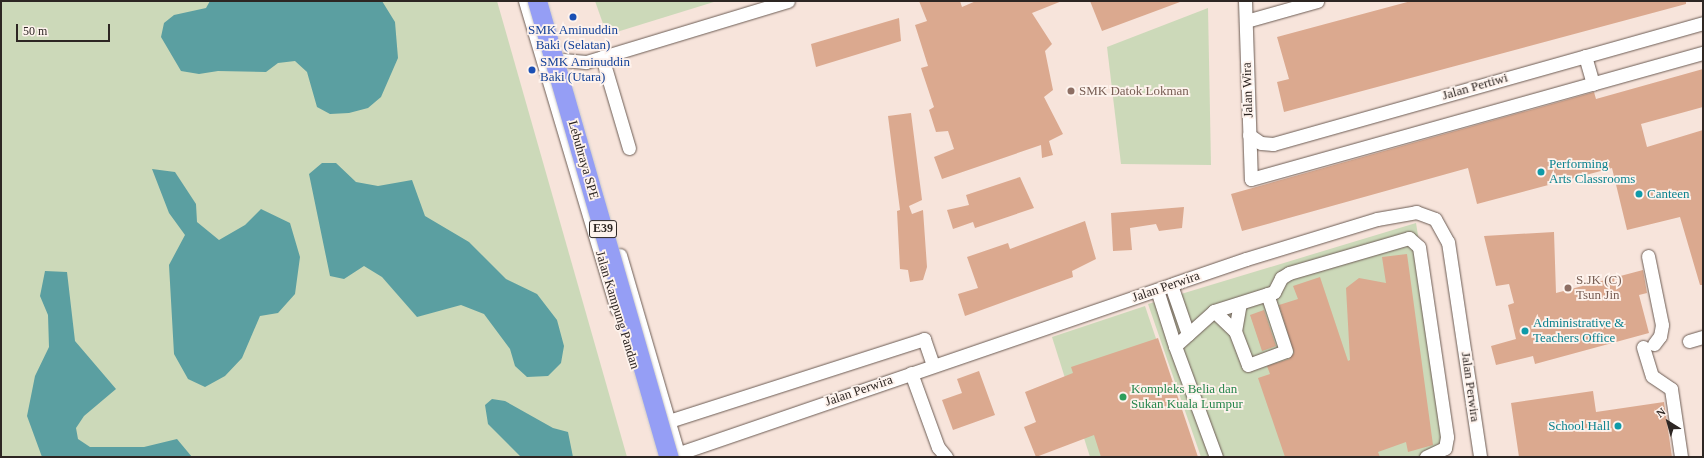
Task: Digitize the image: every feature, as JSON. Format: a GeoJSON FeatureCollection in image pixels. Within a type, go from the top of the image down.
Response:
{"type":"FeatureCollection","features":[{"type":"Feature","properties":{"kind":"highway","name":"Lebuhraya SPE"},"geometry":{"type":"LineString","coordinates":[[537,1],[675,456]]}},
{"type":"Feature","properties":{"kind":"highway","name":"Lebuhraya SPE"},"geometry":{"type":"LineString","coordinates":[[550,1],[675,456]]}},
{"type":"Feature","properties":{"kind":"street","name":"Jalan Kampung Pandan"},"geometry":{"type":"LineString","coordinates":[[525,1],[660,457]]}},
{"type":"Feature","properties":{"kind":"street","name":"Jalan Kampung Pandan"},"geometry":{"type":"LineString","coordinates":[[546,1],[669,421],[675,456]]}},
{"type":"Feature","properties":{"kind":"street"},"geometry":{"type":"LineString","coordinates":[[564,60],[586,62],[788,1]]}},
{"type":"Feature","properties":{"kind":"street","name":"Jalan Wira"},"geometry":{"type":"LineString","coordinates":[[1245,1],[1250,179],[1594,84]]}},
{"type":"Feature","properties":{"kind":"street"},"geometry":{"type":"LineString","coordinates":[[1246,21],[1317,1]]}},
{"type":"Feature","properties":{"kind":"street","name":"Jalan Pertiwi"},"geometry":{"type":"LineString","coordinates":[[1249,135],[1261,144],[1273,144],[1703,23]]}},
{"type":"Feature","properties":{"kind":"street"},"geometry":{"type":"LineString","coordinates":[[1586,56],[1594,84],[1703,53]]}},
{"type":"Feature","properties":{"kind":"street"},"geometry":{"type":"LineString","coordinates":[[602,57],[629,148]]}},
{"type":"Feature","properties":{"kind":"street","name":"Jalan Perwira"},"geometry":{"type":"LineString","coordinates":[[675,456],[933,365],[1188,279],[1378,220],[1416,212],[1429,215],[1440,224],[1448,242],[1480,457]]}},
{"type":"Feature","properties":{"kind":"street"},"geometry":{"type":"LineString","coordinates":[[1176,346],[1214,312],[1277,290],[1281,278],[1289,273],[1404,239],[1416,242],[1446,437],[1445,448],[1426,457]]}},
{"type":"Feature","properties":{"kind":"street"},"geometry":{"type":"LineString","coordinates":[[1648,256],[1662,325],[1662,332],[1649,346],[1652,376],[1670,389],[1681,457]]}},
{"type":"Feature","properties":{"kind":"street"},"geometry":{"type":"LineString","coordinates":[[1171,285],[1188,334]]}},
{"type":"Feature","properties":{"kind":"street"},"geometry":{"type":"LineString","coordinates":[[1157,290],[1216,457]]}},
{"type":"Feature","properties":{"kind":"street"},"geometry":{"type":"LineString","coordinates":[[1214,312],[1235,331],[1248,365],[1286,351],[1267,294]]}},
{"type":"Feature","properties":{"kind":"street"},"geometry":{"type":"LineString","coordinates":[[1235,331],[1240,303]]}},
{"type":"Feature","properties":{"kind":"street"},"geometry":{"type":"LineString","coordinates":[[1689,341],[1703,337]]}},
{"type":"Feature","properties":{"kind":"street"},"geometry":{"type":"LineString","coordinates":[[669,421],[924,339],[933,365]]}},
{"type":"Feature","properties":{"kind":"street"},"geometry":{"type":"LineString","coordinates":[[911,373],[938,447],[946,457]]}},
{"type":"Feature","properties":{"kind":"green space"},"geometry":{"type":"Polygon","coordinates":[[[1,1],[497,1],[627,457],[1,457],[1,1]]]}},
{"type":"Feature","properties":{"kind":"green space"},"geometry":{"type":"Polygon","coordinates":[[[595,1],[717,1],[607,35],[595,1]]]}},
{"type":"Feature","properties":{"kind":"green space"},"geometry":{"type":"Polygon","coordinates":[[[1208,8],[1211,165],[1121,164],[1107,47],[1208,8]]]}},
{"type":"Feature","properties":{"kind":"green space"},"geometry":{"type":"Polygon","coordinates":[[[1416,223],[1453,450],[1439,457],[1201,457],[1148,304],[1416,223]]]}},
{"type":"Feature","properties":{"kind":"green space","name":"Kompleks Belia dan Sukan Kuala Lumpur"},"geometry":{"type":"Polygon","coordinates":[[[1145,306],[1196,457],[1090,457],[1052,337],[1145,306]]]}},
{"type":"Feature","properties":{"kind":"water"},"geometry":{"type":"Polygon","coordinates":[[[210,1],[382,1],[395,22],[398,58],[381,97],[368,108],[349,113],[330,114],[317,107],[307,72],[295,61],[278,63],[266,72],[218,71],[199,74],[181,71],[161,37],[164,23],[174,15],[206,8],[210,1]]]}},
{"type":"Feature","properties":{"kind":"water"},"geometry":{"type":"Polygon","coordinates":[[[322,163],[336,163],[356,182],[378,186],[412,180],[425,216],[469,242],[506,279],[537,294],[557,320],[564,346],[561,363],[548,376],[527,377],[515,366],[510,349],[484,314],[461,305],[417,317],[382,277],[364,266],[344,279],[330,276],[309,174],[322,163]]]}},
{"type":"Feature","properties":{"kind":"water"},"geometry":{"type":"Polygon","coordinates":[[[152,169],[175,172],[196,204],[197,222],[219,240],[245,225],[261,209],[290,223],[300,257],[295,294],[278,313],[260,316],[242,358],[225,376],[205,387],[188,379],[174,354],[169,265],[185,235],[169,213],[152,169]]]}},
{"type":"Feature","properties":{"kind":"water"},"geometry":{"type":"Polygon","coordinates":[[[45,271],[67,272],[75,341],[116,389],[84,416],[76,428],[78,439],[90,447],[144,447],[177,439],[192,457],[42,457],[27,416],[35,376],[49,347],[48,315],[40,296],[45,271]]]}},
{"type":"Feature","properties":{"kind":"water"},"geometry":{"type":"Polygon","coordinates":[[[492,399],[505,401],[553,428],[568,432],[573,457],[521,457],[488,424],[485,405],[492,399]]]}},
{"type":"Feature","properties":{"kind":"building"},"geometry":{"type":"Polygon","coordinates":[[[919,1],[960,1],[962,7],[976,1],[1062,1],[1032,13],[1052,44],[1045,51],[1053,90],[1044,97],[1063,134],[1049,141],[1053,155],[1042,158],[1041,145],[942,179],[934,157],[954,149],[948,131],[936,132],[929,110],[934,107],[921,68],[928,66],[915,25],[927,21],[919,1]]]}},
{"type":"Feature","properties":{"kind":"building"},"geometry":{"type":"Polygon","coordinates":[[[1090,1],[1180,1],[1180,2],[1102,31],[1090,1]]]}},
{"type":"Feature","properties":{"kind":"building"},"geometry":{"type":"Polygon","coordinates":[[[1411,1],[1686,1],[1686,4],[1284,112],[1277,82],[1289,79],[1277,37],[1411,1]]]}},
{"type":"Feature","properties":{"kind":"building"},"geometry":{"type":"Polygon","coordinates":[[[899,18],[901,41],[816,67],[811,44],[899,18]]]}},
{"type":"Feature","properties":{"kind":"building"},"geometry":{"type":"Polygon","coordinates":[[[1703,69],[1703,107],[1641,124],[1647,147],[1703,130],[1703,285],[1700,285],[1680,217],[1627,230],[1612,168],[1477,204],[1468,168],[1242,231],[1231,194],[1594,92],[1596,99],[1703,69]]]}},
{"type":"Feature","properties":{"kind":"building"},"geometry":{"type":"Polygon","coordinates":[[[911,113],[922,200],[909,206],[912,214],[923,210],[927,267],[923,280],[910,282],[908,270],[900,269],[897,211],[900,210],[888,116],[911,113]]]}},
{"type":"Feature","properties":{"kind":"building"},"geometry":{"type":"Polygon","coordinates":[[[1020,177],[1034,208],[975,228],[973,222],[953,229],[947,210],[969,205],[966,195],[1020,177]]]}},
{"type":"Feature","properties":{"kind":"building"},"geometry":{"type":"Polygon","coordinates":[[[1184,207],[1182,228],[1159,231],[1156,224],[1130,228],[1132,250],[1113,251],[1111,213],[1184,207]]]}},
{"type":"Feature","properties":{"kind":"building"},"geometry":{"type":"Polygon","coordinates":[[[1085,221],[1096,259],[1072,271],[1073,277],[965,316],[958,294],[978,288],[967,257],[1008,243],[1010,249],[1085,221]]]}},
{"type":"Feature","properties":{"kind":"building"},"geometry":{"type":"Polygon","coordinates":[[[1554,232],[1556,293],[1643,270],[1647,293],[1639,295],[1649,333],[1535,364],[1533,356],[1496,365],[1491,346],[1516,339],[1508,305],[1514,303],[1509,284],[1496,286],[1484,236],[1554,232]]]}},
{"type":"Feature","properties":{"kind":"building"},"geometry":{"type":"Polygon","coordinates":[[[1407,254],[1433,445],[1408,452],[1406,442],[1378,452],[1380,457],[1285,457],[1258,378],[1270,374],[1267,366],[1289,359],[1294,353],[1279,305],[1298,299],[1293,286],[1320,277],[1348,361],[1350,360],[1346,288],[1359,278],[1386,283],[1382,257],[1407,254]]]}},
{"type":"Feature","properties":{"kind":"building"},"geometry":{"type":"Polygon","coordinates":[[[1264,310],[1276,346],[1262,351],[1250,315],[1264,310]]]}},
{"type":"Feature","properties":{"kind":"building","name":"Kompleks Belia dan Sukan Kuala Lumpur"},"geometry":{"type":"Polygon","coordinates":[[[1158,338],[1198,457],[1101,457],[1094,435],[1036,457],[1024,427],[1036,422],[1025,392],[1073,373],[1071,367],[1158,338]]]}},
{"type":"Feature","properties":{"kind":"building"},"geometry":{"type":"Polygon","coordinates":[[[979,371],[995,415],[953,430],[942,400],[962,393],[957,379],[979,371]]]}},
{"type":"Feature","properties":{"kind":"building","name":"School Hall"},"geometry":{"type":"Polygon","coordinates":[[[1593,391],[1596,412],[1664,402],[1672,457],[1519,457],[1511,403],[1593,391]]]}},
{"type":"Feature","properties":{"kind":"place","name":"SMK Aminuddin Baki (Selatan)"},"geometry":{"type":"Point","coordinates":[573,17]}},
{"type":"Feature","properties":{"kind":"place","name":"SMK Aminuddin Baki (Utara)"},"geometry":{"type":"Point","coordinates":[532,70]}},
{"type":"Feature","properties":{"kind":"place","name":"SMK Datok Lokman"},"geometry":{"type":"Point","coordinates":[1071,91]}},
{"type":"Feature","properties":{"kind":"place","name":"Performing Arts Classrooms"},"geometry":{"type":"Point","coordinates":[1541,172]}},
{"type":"Feature","properties":{"kind":"place","name":"Canteen"},"geometry":{"type":"Point","coordinates":[1639,194]}},
{"type":"Feature","properties":{"kind":"place","name":"S.JK (C) Tsun Jin"},"geometry":{"type":"Point","coordinates":[1568,288]}},
{"type":"Feature","properties":{"kind":"place","name":"Administrative & Teachers Office"},"geometry":{"type":"Point","coordinates":[1525,331]}},
{"type":"Feature","properties":{"kind":"place","name":"Kompleks Belia dan Sukan Kuala Lumpur"},"geometry":{"type":"Point","coordinates":[1123,397]}},
{"type":"Feature","properties":{"kind":"place","name":"School Hall"},"geometry":{"type":"Point","coordinates":[1618,426]}}]}
